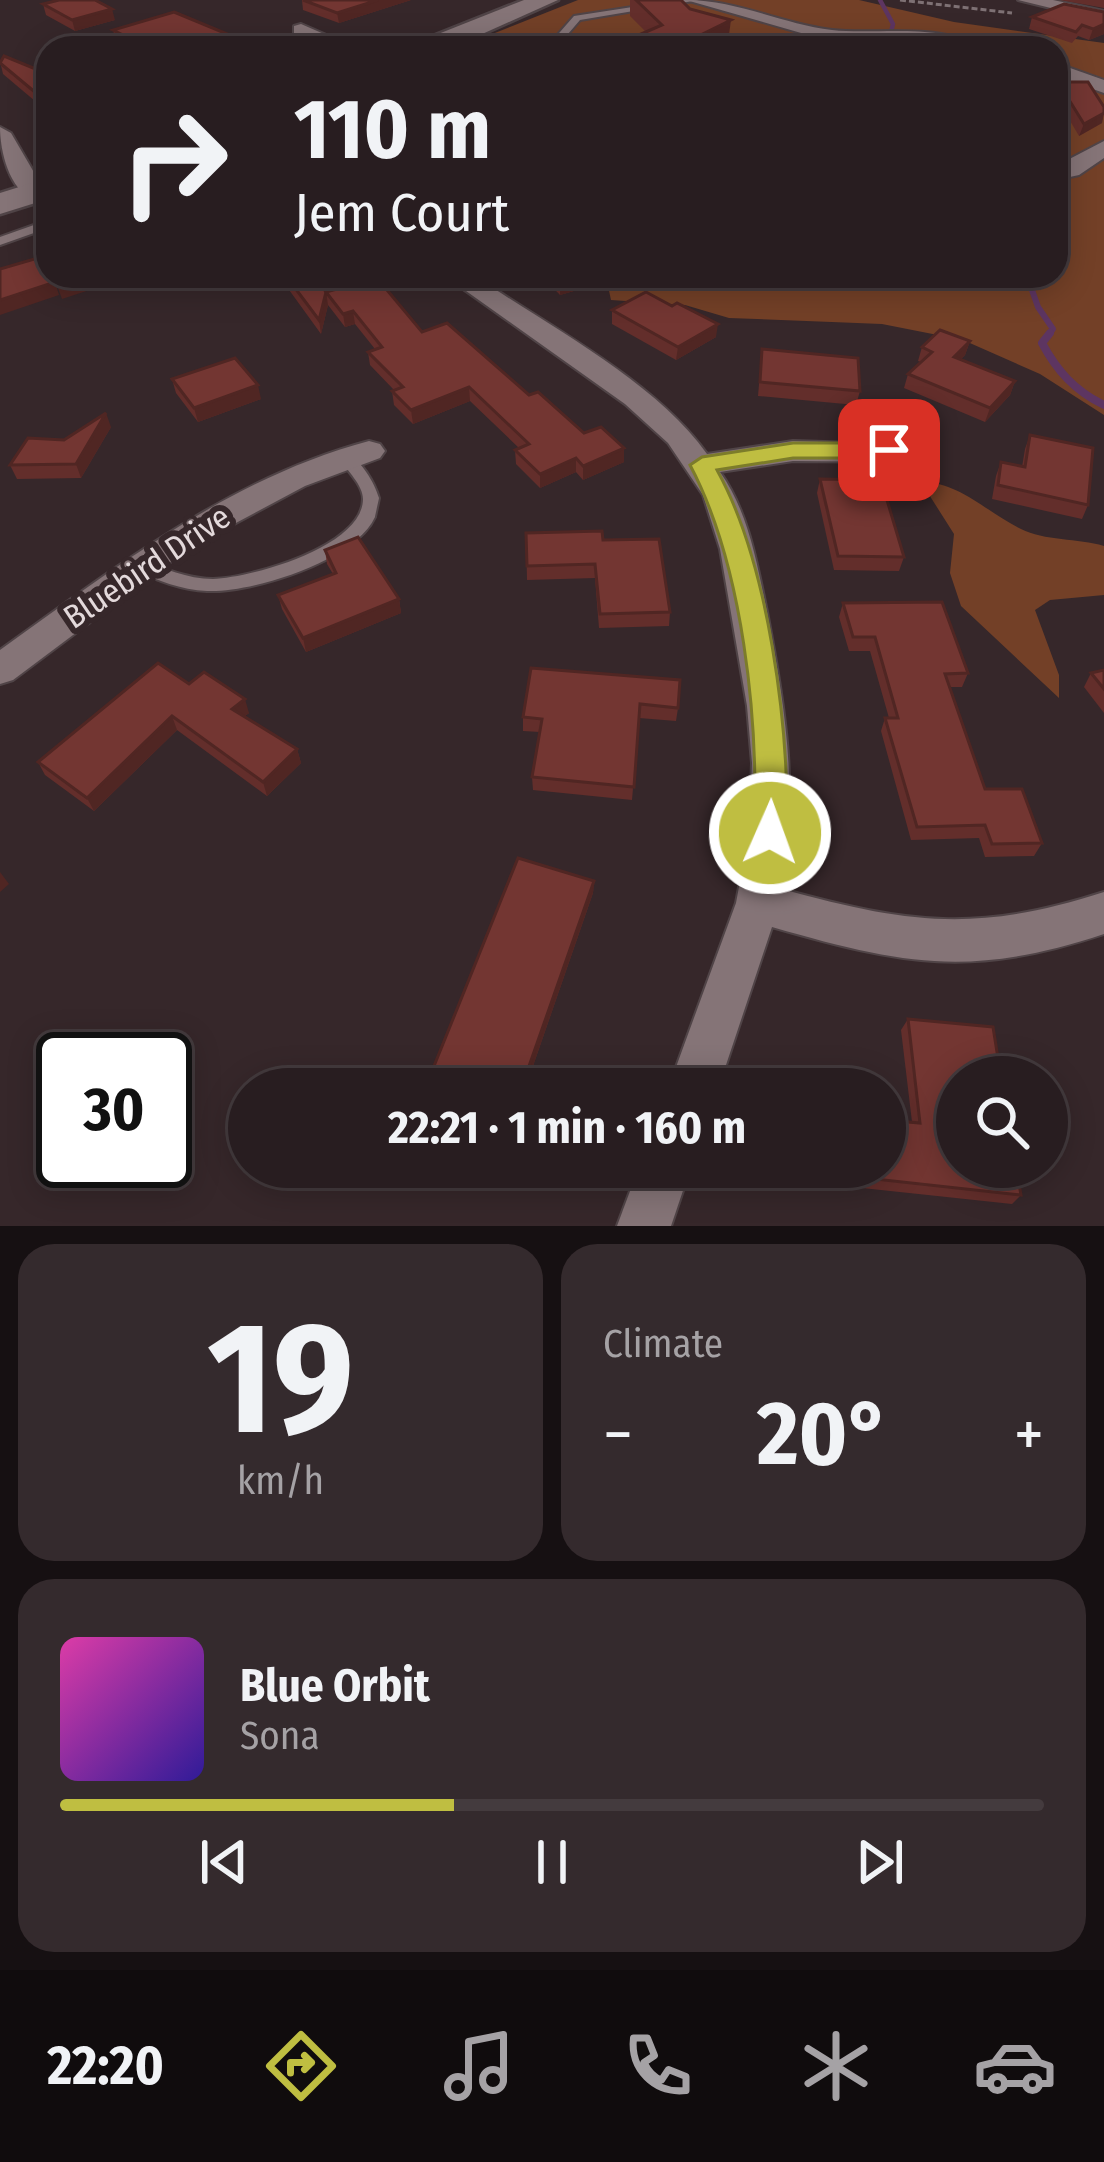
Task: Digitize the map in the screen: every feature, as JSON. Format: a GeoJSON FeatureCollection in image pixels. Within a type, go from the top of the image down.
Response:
{"type":"FeatureCollection","features":[{"type":"Feature","properties":{"kind":"main road"},"geometry":{"type":"LineString","coordinates":[[458,36],[546,0]]}},
{"type":"Feature","properties":{"kind":"main road"},"geometry":{"type":"LineString","coordinates":[[0,204],[36,192]]}},
{"type":"Feature","properties":{"kind":"street"},"geometry":{"type":"LineString","coordinates":[[695,0],[829,34],[867,36]]}},
{"type":"Feature","properties":{"kind":"street"},"geometry":{"type":"LineString","coordinates":[[1025,6],[1104,16]]}},
{"type":"Feature","properties":{"kind":"street"},"geometry":{"type":"LineString","coordinates":[[301,30],[314,36]]}},
{"type":"Feature","properties":{"kind":"street"},"geometry":{"type":"LineString","coordinates":[[1068,74],[1104,87]]}},
{"type":"Feature","properties":{"kind":"street"},"geometry":{"type":"LineString","coordinates":[[1,138],[36,184]]}},
{"type":"Feature","properties":{"kind":"street"},"geometry":{"type":"LineString","coordinates":[[1068,171],[1104,148]]}},
{"type":"Feature","properties":{"kind":"street"},"geometry":{"type":"LineString","coordinates":[[475,288],[658,416],[702,465],[724,506],[737,549],[766,706],[772,763],[770,833],[758,903],[699,1068]]}},
{"type":"Feature","properties":{"kind":"street"},"geometry":{"type":"LineString","coordinates":[[702,465],[793,451],[908,452]]}},
{"type":"Feature","properties":{"kind":"street","name":"Bluebird Drive"},"geometry":{"type":"LineString","coordinates":[[0,670],[140,566],[234,506],[358,455]]}},
{"type":"Feature","properties":{"kind":"street"},"geometry":{"type":"LineString","coordinates":[[758,903],[927,946],[1016,941],[1104,913]]}},
{"type":"Feature","properties":{"kind":"street"},"geometry":{"type":"LineString","coordinates":[[644,1226],[658,1188]]}},
{"type":"Feature","properties":{"kind":"lane"},"geometry":{"type":"LineString","coordinates":[[561,36],[577,18],[695,0]]}},
{"type":"Feature","properties":{"kind":"lane"},"geometry":{"type":"LineString","coordinates":[[0,241],[36,228]]}},
{"type":"Feature","properties":{"kind":"lane"},"geometry":{"type":"LineString","coordinates":[[140,566],[175,580],[213,585],[278,573],[332,547],[364,527],[369,514],[371,494],[358,455]]}},
{"type":"Feature","properties":{"kind":"path"},"geometry":{"type":"LineString","coordinates":[[900,0],[1001,13],[1025,6]]}},
{"type":"Feature","properties":{"kind":"path"},"geometry":{"type":"LineString","coordinates":[[998,22],[1001,13]]}},
{"type":"Feature","properties":{"kind":"shaded area"},"geometry":{"type":"Polygon","coordinates":[[[578,0],[859,0],[954,22],[1054,36],[487,36],[578,0]]]}},
{"type":"Feature","properties":{"kind":"shaded area"},"geometry":{"type":"Polygon","coordinates":[[[1068,38],[1104,43],[1104,415],[1040,374],[963,340],[882,324],[729,318],[685,305],[611,300],[608,288],[1068,288],[1068,38]]]}},
{"type":"Feature","properties":{"kind":"shaded area"},"geometry":{"type":"Polygon","coordinates":[[[921,482],[960,492],[1030,533],[1104,546],[1104,595],[1050,600],[1035,610],[1059,675],[1059,698],[961,606],[950,573],[954,534],[921,482]]]}},
{"type":"Feature","properties":{"kind":"building"},"geometry":{"type":"Polygon","coordinates":[[[95,0],[112,9],[72,20],[43,4],[95,0]]]}},
{"type":"Feature","properties":{"kind":"building"},"geometry":{"type":"Polygon","coordinates":[[[303,0],[378,0],[337,13],[303,0]]]}},
{"type":"Feature","properties":{"kind":"building"},"geometry":{"type":"Polygon","coordinates":[[[636,0],[681,0],[690,9],[731,20],[698,36],[637,36],[662,25],[636,0]]]}},
{"type":"Feature","properties":{"kind":"building"},"geometry":{"type":"Polygon","coordinates":[[[1064,4],[1104,12],[1104,24],[1093,29],[1082,25],[1076,32],[1032,17],[1064,4]]]}},
{"type":"Feature","properties":{"kind":"building"},"geometry":{"type":"Polygon","coordinates":[[[174,12],[232,36],[125,36],[113,30],[174,12]]]}},
{"type":"Feature","properties":{"kind":"building"},"geometry":{"type":"Polygon","coordinates":[[[4,56],[36,69],[36,93],[0,63],[4,56]]]}},
{"type":"Feature","properties":{"kind":"building"},"geometry":{"type":"Polygon","coordinates":[[[1068,82],[1088,82],[1104,107],[1104,113],[1084,124],[1068,98],[1068,82]]]}},
{"type":"Feature","properties":{"kind":"building"},"geometry":{"type":"Polygon","coordinates":[[[36,258],[37,288],[0,300],[0,269],[36,258]]]}},
{"type":"Feature","properties":{"kind":"building"},"geometry":{"type":"Polygon","coordinates":[[[295,288],[327,288],[319,320],[295,288]]]}},
{"type":"Feature","properties":{"kind":"building"},"geometry":{"type":"Polygon","coordinates":[[[385,288],[422,332],[447,323],[529,395],[538,392],[584,433],[601,427],[624,448],[583,466],[576,458],[540,474],[515,450],[529,444],[469,387],[411,410],[392,391],[403,387],[368,352],[382,347],[353,311],[343,314],[326,292],[385,288]]]}},
{"type":"Feature","properties":{"kind":"building"},"geometry":{"type":"Polygon","coordinates":[[[646,292],[718,324],[678,347],[612,310],[646,292]]]}},
{"type":"Feature","properties":{"kind":"building"},"geometry":{"type":"Polygon","coordinates":[[[940,330],[970,341],[954,357],[1015,381],[990,408],[908,374],[932,352],[922,347],[940,330]]]}},
{"type":"Feature","properties":{"kind":"building"},"geometry":{"type":"Polygon","coordinates":[[[762,349],[858,358],[860,391],[760,382],[762,349]]]}},
{"type":"Feature","properties":{"kind":"building"},"geometry":{"type":"Polygon","coordinates":[[[235,358],[258,385],[194,408],[172,379],[235,358]]]}},
{"type":"Feature","properties":{"kind":"building"},"geometry":{"type":"Polygon","coordinates":[[[106,413],[76,464],[10,465],[28,438],[64,440],[106,413]]]}},
{"type":"Feature","properties":{"kind":"building"},"geometry":{"type":"Polygon","coordinates":[[[1030,435],[1093,448],[1088,505],[998,485],[1001,462],[1025,467],[1030,435]]]}},
{"type":"Feature","properties":{"kind":"building"},"geometry":{"type":"Polygon","coordinates":[[[820,479],[881,480],[904,557],[838,556],[820,479]]]}},
{"type":"Feature","properties":{"kind":"building"},"geometry":{"type":"Polygon","coordinates":[[[602,531],[603,540],[659,539],[670,612],[600,614],[595,564],[527,566],[526,533],[602,531]]]}},
{"type":"Feature","properties":{"kind":"building"},"geometry":{"type":"Polygon","coordinates":[[[358,537],[399,599],[303,638],[278,595],[336,573],[325,550],[358,537]]]}},
{"type":"Feature","properties":{"kind":"building"},"geometry":{"type":"Polygon","coordinates":[[[942,602],[968,673],[945,674],[985,789],[1022,789],[1042,843],[992,844],[985,825],[917,827],[885,718],[898,718],[875,637],[853,637],[843,603],[942,602]]]}},
{"type":"Feature","properties":{"kind":"building"},"geometry":{"type":"Polygon","coordinates":[[[158,663],[189,684],[204,672],[245,699],[232,709],[297,749],[263,782],[172,716],[87,798],[38,762],[158,663]]]}},
{"type":"Feature","properties":{"kind":"building"},"geometry":{"type":"Polygon","coordinates":[[[531,668],[680,680],[678,708],[640,704],[634,787],[532,777],[542,719],[523,717],[531,668]]]}},
{"type":"Feature","properties":{"kind":"building"},"geometry":{"type":"Polygon","coordinates":[[[1104,670],[1104,689],[1091,673],[1104,670]]]}},
{"type":"Feature","properties":{"kind":"building"},"geometry":{"type":"Polygon","coordinates":[[[518,858],[594,881],[528,1068],[433,1068],[518,858]]]}},
{"type":"Feature","properties":{"kind":"building"},"geometry":{"type":"Polygon","coordinates":[[[908,1019],[993,1027],[998,1056],[936,1056],[936,1186],[906,1182],[906,1122],[920,1123],[908,1019]]]}},
{"type":"Feature","properties":{"kind":"building"},"geometry":{"type":"Polygon","coordinates":[[[957,1188],[1020,1188],[1021,1195],[957,1188]]]}},
{"type":"Feature","properties":{"kind":"waterway"},"geometry":{"type":"LineString","coordinates":[[880,0],[893,24],[891,32]]}},
{"type":"Feature","properties":{"kind":"waterway"},"geometry":{"type":"LineString","coordinates":[[1031,288],[1053,329],[1047,336]]}},
{"type":"Feature","properties":{"kind":"waterway"},"geometry":{"type":"LineString","coordinates":[[1050,333],[1042,343],[1054,363],[1076,387],[1104,405]]}},
{"type":"Feature","properties":{"kind":"route"},"geometry":{"type":"LineString","coordinates":[[770,833],[772,763],[766,706],[737,549],[724,506],[702,465],[793,451],[889,450]]}}]}
